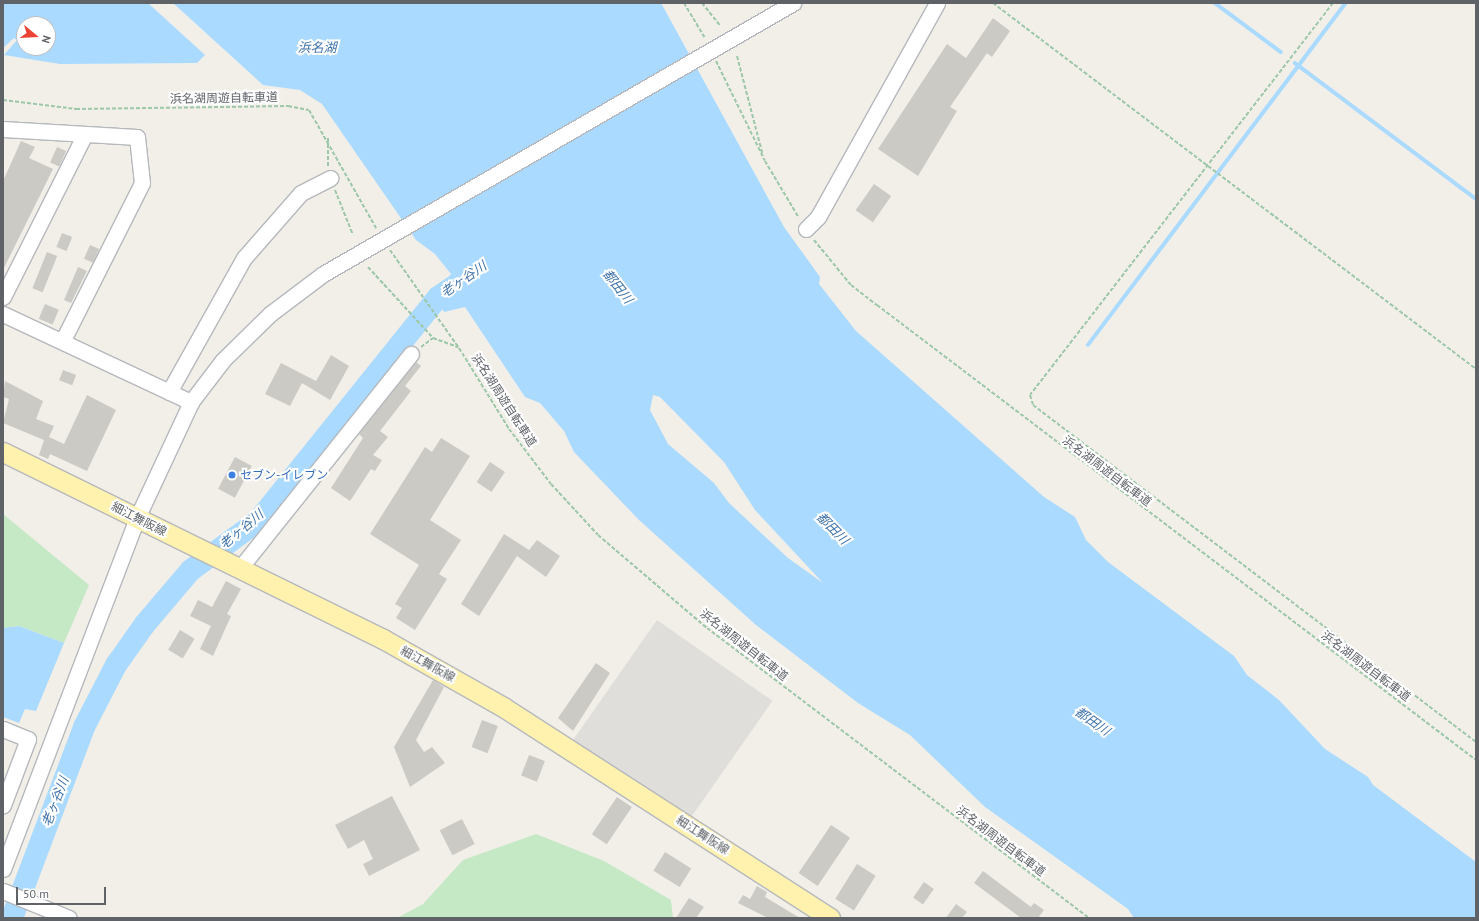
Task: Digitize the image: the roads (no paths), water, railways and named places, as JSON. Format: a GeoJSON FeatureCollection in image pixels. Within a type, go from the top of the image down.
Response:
{"type":"FeatureCollection","features":[{"type":"Feature","properties":{"kind":"main road","name":"細江舞阪線"},"geometry":{"type":"LineString","coordinates":[[3,452],[383,639],[503,707],[830,918]]}},
{"type":"Feature","properties":{"kind":"street"},"geometry":{"type":"LineString","coordinates":[[3,869],[137,518],[191,402],[223,360],[270,314],[322,274],[710,54],[793,3]]}},
{"type":"Feature","properties":{"kind":"street"},"geometry":{"type":"LineString","coordinates":[[806,229],[818,217],[937,3]]}},
{"type":"Feature","properties":{"kind":"street"},"geometry":{"type":"LineString","coordinates":[[3,129],[84,136],[137,137],[142,183],[63,340]]}},
{"type":"Feature","properties":{"kind":"street"},"geometry":{"type":"LineString","coordinates":[[3,297],[84,136]]}},
{"type":"Feature","properties":{"kind":"street"},"geometry":{"type":"LineString","coordinates":[[169,392],[244,258],[301,193],[330,178]]}},
{"type":"Feature","properties":{"kind":"street"},"geometry":{"type":"LineString","coordinates":[[3,314],[63,340],[191,402]]}},
{"type":"Feature","properties":{"kind":"street"},"geometry":{"type":"LineString","coordinates":[[233,565],[411,354]]}},
{"type":"Feature","properties":{"kind":"street"},"geometry":{"type":"LineString","coordinates":[[3,729],[28,739],[3,805]]}},
{"type":"Feature","properties":{"kind":"street"},"geometry":{"type":"LineString","coordinates":[[5,892],[69,918]]}},
{"type":"Feature","properties":{"kind":"water"},"geometry":{"type":"Polygon","coordinates":[[[3,3],[148,3],[205,55],[197,63],[60,64],[4,55],[16,41],[16,56],[56,56],[56,16],[16,16],[16,39],[14,38],[3,48],[3,3]]]}},
{"type":"Feature","properties":{"kind":"water"},"geometry":{"type":"Polygon","coordinates":[[[173,3],[661,3],[784,227],[820,277],[819,284],[856,331],[1044,497],[1075,517],[1086,540],[1108,562],[1234,656],[1247,675],[1279,700],[1325,749],[1368,777],[1373,785],[1476,862],[1476,918],[1134,918],[1128,909],[985,807],[910,735],[858,703],[756,625],[639,520],[574,452],[564,431],[540,403],[525,397],[465,307],[444,312],[434,297],[451,274],[435,254],[416,240],[322,104],[300,90],[263,85],[173,3]],[[653,395],[650,410],[668,444],[714,483],[729,503],[788,558],[823,583],[755,510],[724,462],[660,397],[653,395]]]}},
{"type":"Feature","properties":{"kind":"water"},"geometry":{"type":"Polygon","coordinates":[[[19,626],[64,643],[36,711],[25,709],[19,723],[3,717],[3,628],[19,626]]]}},
{"type":"Feature","properties":{"kind":"waterway"},"geometry":{"type":"LineString","coordinates":[[1215,3],[1281,52]]}},
{"type":"Feature","properties":{"kind":"waterway"},"geometry":{"type":"LineString","coordinates":[[1088,345],[1346,3]]}},
{"type":"Feature","properties":{"kind":"waterway"},"geometry":{"type":"LineString","coordinates":[[1295,63],[1476,199]]}},
{"type":"Feature","properties":{"kind":"waterway","name":"老ヶ谷川"},"geometry":{"type":"LineString","coordinates":[[12,918],[84,727],[116,665],[145,624],[191,570],[258,521],[438,297],[460,282]]}},
{"type":"Feature","properties":{"kind":"place","name":"セブン-イレブン"},"geometry":{"type":"Point","coordinates":[232,475]}},
{"type":"Feature","properties":{"kind":"water label","name":"浜名湖"},"geometry":{"type":"Point","coordinates":[317,48]}},
{"type":"Feature","properties":{"kind":"water label","name":"都田川"},"geometry":{"type":"Point","coordinates":[617,287]}},
{"type":"Feature","properties":{"kind":"water label","name":"都田川"},"geometry":{"type":"Point","coordinates":[832,529]}},
{"type":"Feature","properties":{"kind":"water label","name":"都田川"},"geometry":{"type":"Point","coordinates":[1092,722]}}]}
